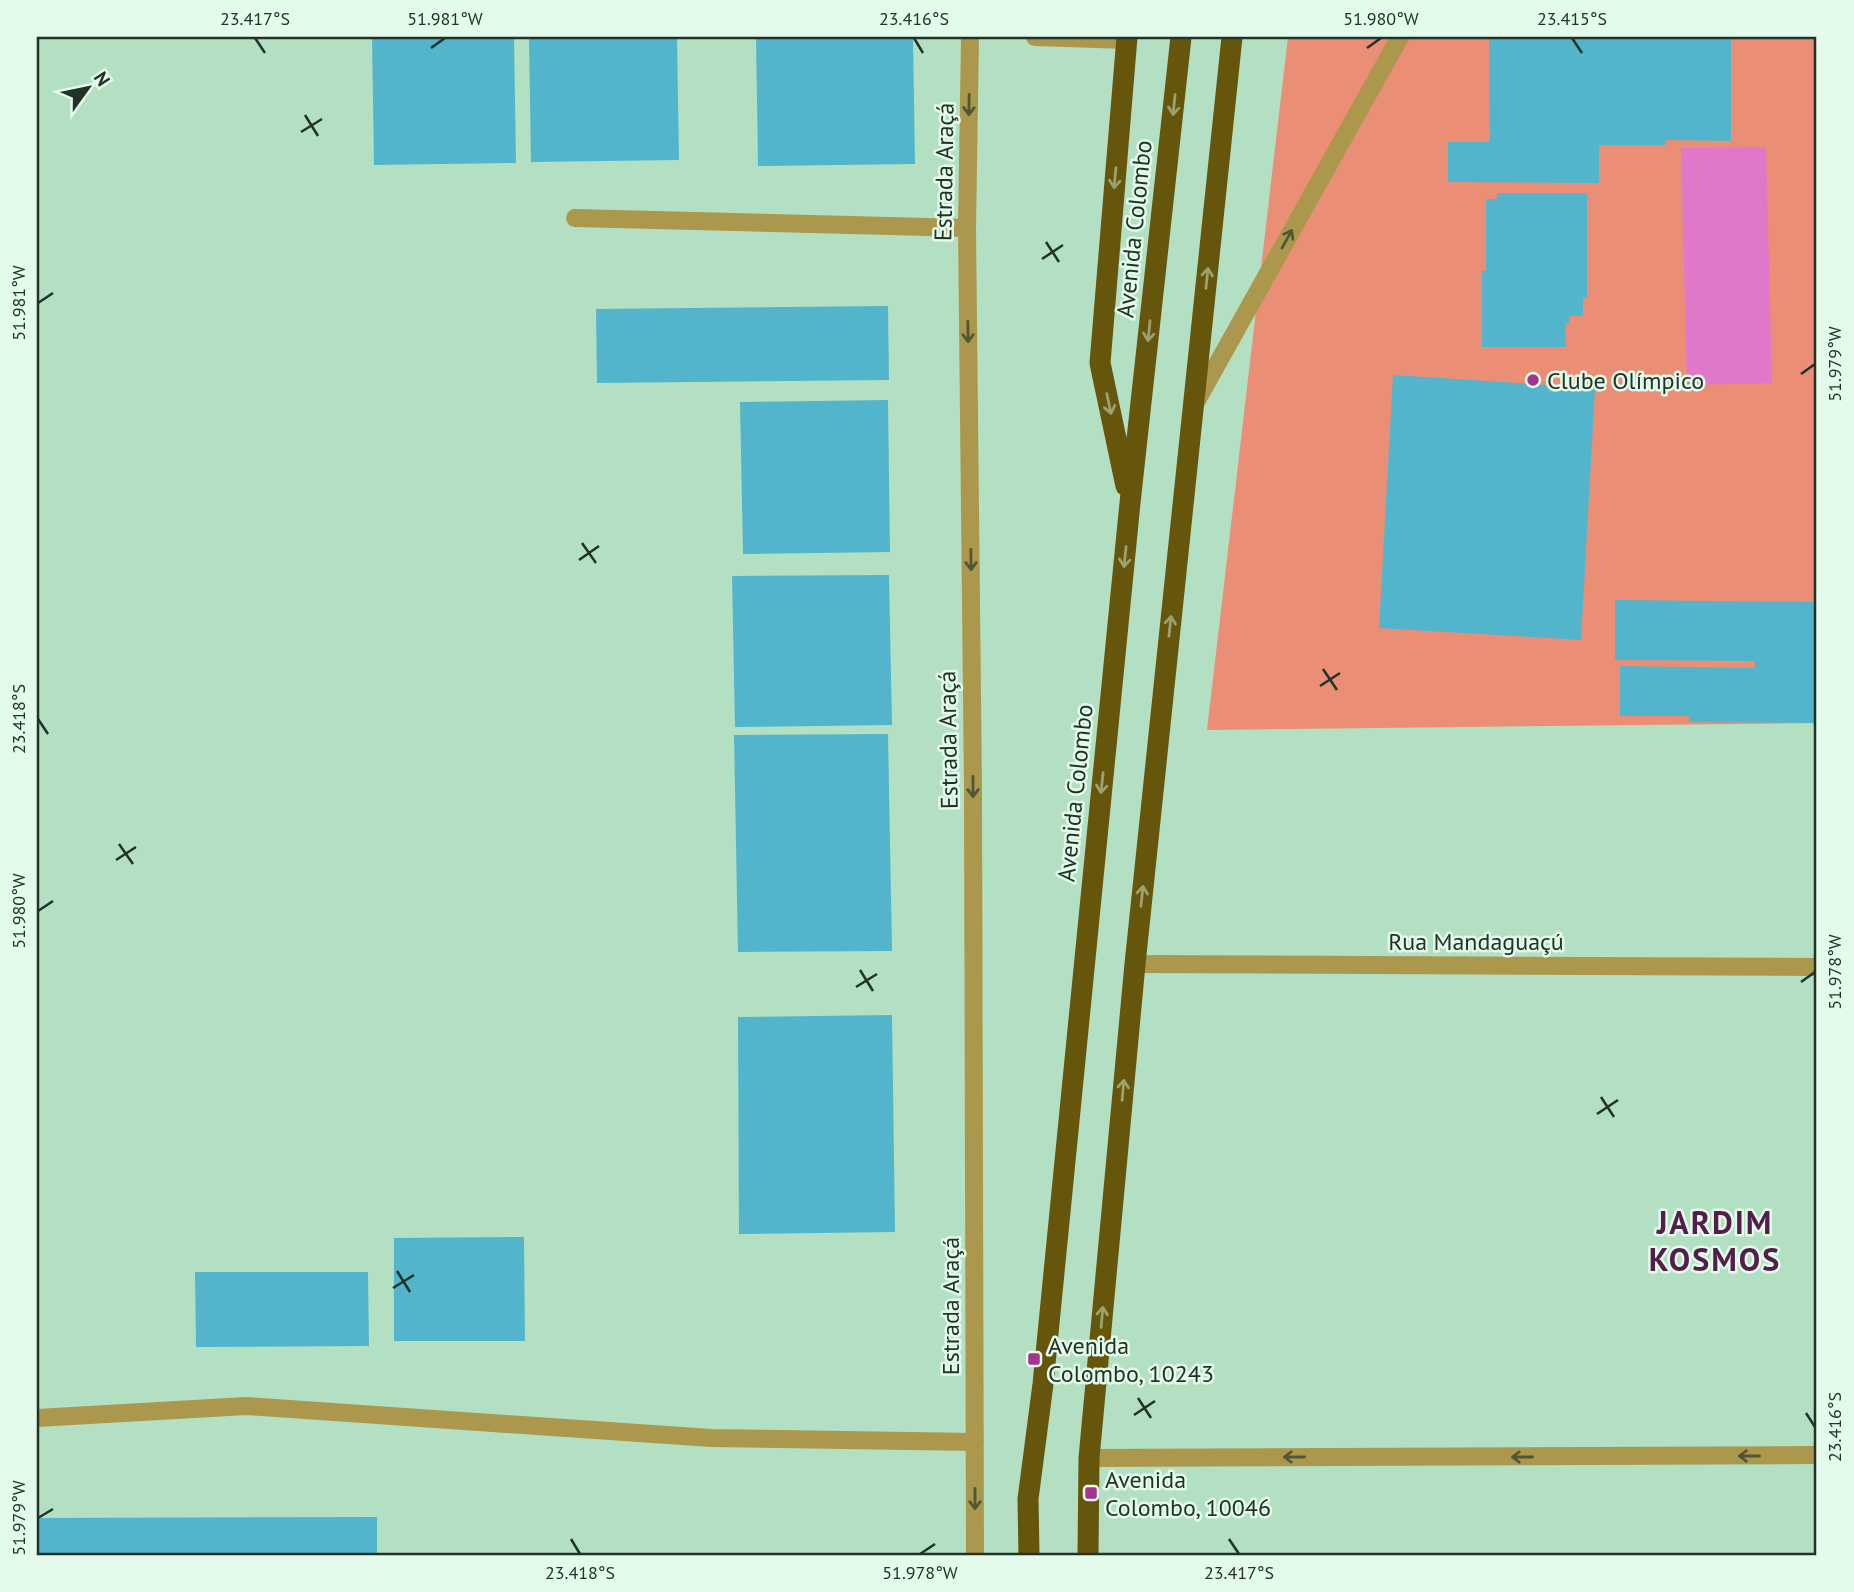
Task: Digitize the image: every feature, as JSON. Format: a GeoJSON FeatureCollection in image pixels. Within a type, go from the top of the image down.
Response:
{"type":"FeatureCollection","features":[{"type":"Feature","properties":{"kind":"highway","name":"Avenida Colombo"},"geometry":{"type":"LineString","coordinates":[[1029,1555],[1028,1499],[1043,1384],[1130,503],[1181,37]]}},
{"type":"Feature","properties":{"kind":"highway"},"geometry":{"type":"LineString","coordinates":[[1088,1555],[1089,1458],[1135,964],[1232,37]]}},
{"type":"Feature","properties":{"kind":"highway"},"geometry":{"type":"LineString","coordinates":[[1127,38],[1100,363],[1130,503]]}},
{"type":"Feature","properties":{"kind":"street","name":"Estrada Araçá"},"geometry":{"type":"LineString","coordinates":[[970,37],[967,229],[973,790],[975,1555]]}},
{"type":"Feature","properties":{"kind":"street"},"geometry":{"type":"LineString","coordinates":[[1035,37],[1127,38]]}},
{"type":"Feature","properties":{"kind":"street"},"geometry":{"type":"LineString","coordinates":[[1194,405],[1400,37]]}},
{"type":"Feature","properties":{"kind":"street"},"geometry":{"type":"LineString","coordinates":[[575,219],[967,229]]}},
{"type":"Feature","properties":{"kind":"street","name":"Rua Mandaguaçú"},"geometry":{"type":"LineString","coordinates":[[1135,964],[1817,967]]}},
{"type":"Feature","properties":{"kind":"street"},"geometry":{"type":"LineString","coordinates":[[37,1418],[246,1406],[711,1438],[975,1442]]}},
{"type":"Feature","properties":{"kind":"street"},"geometry":{"type":"LineString","coordinates":[[1089,1458],[1817,1455]]}},
{"type":"Feature","properties":{"kind":"shaded area","name":"Clube Olímpico"},"geometry":{"type":"Polygon","coordinates":[[[1288,37],[1817,37],[1817,723],[1207,730],[1288,37]]]}},
{"type":"Feature","properties":{"kind":"shaded area"},"geometry":{"type":"Polygon","coordinates":[[[1766,147],[1772,383],[1687,385],[1681,148],[1766,147]]]}},
{"type":"Feature","properties":{"kind":"building"},"geometry":{"type":"Polygon","coordinates":[[[372,37],[514,37],[516,163],[374,165],[372,37]]]}},
{"type":"Feature","properties":{"kind":"building"},"geometry":{"type":"Polygon","coordinates":[[[529,37],[677,37],[679,160],[531,162],[529,37]]]}},
{"type":"Feature","properties":{"kind":"building"},"geometry":{"type":"Polygon","coordinates":[[[756,37],[913,37],[915,164],[758,166],[756,37]]]}},
{"type":"Feature","properties":{"kind":"building"},"geometry":{"type":"Polygon","coordinates":[[[1489,37],[1731,37],[1731,141],[1666,140],[1666,145],[1599,145],[1599,183],[1448,182],[1448,142],[1490,142],[1489,37]]]}},
{"type":"Feature","properties":{"kind":"building"},"geometry":{"type":"Polygon","coordinates":[[[1497,193],[1587,193],[1587,298],[1583,298],[1583,316],[1569,316],[1569,323],[1565,323],[1566,347],[1482,347],[1486,199],[1497,199],[1497,193]]]}},
{"type":"Feature","properties":{"kind":"building"},"geometry":{"type":"Polygon","coordinates":[[[888,306],[889,380],[597,383],[596,309],[888,306]]]}},
{"type":"Feature","properties":{"kind":"building"},"geometry":{"type":"Polygon","coordinates":[[[1393,375],[1595,388],[1581,640],[1379,628],[1393,375]]]}},
{"type":"Feature","properties":{"kind":"building"},"geometry":{"type":"Polygon","coordinates":[[[888,400],[890,552],[743,554],[740,402],[888,400]]]}},
{"type":"Feature","properties":{"kind":"building"},"geometry":{"type":"Polygon","coordinates":[[[889,575],[892,725],[735,727],[732,576],[889,575]]]}},
{"type":"Feature","properties":{"kind":"building"},"geometry":{"type":"Polygon","coordinates":[[[1615,600],[1817,602],[1817,723],[1689,722],[1689,716],[1620,716],[1620,666],[1755,668],[1755,661],[1615,660],[1615,600]]]}},
{"type":"Feature","properties":{"kind":"building"},"geometry":{"type":"Polygon","coordinates":[[[888,734],[892,951],[738,952],[734,735],[888,734]]]}},
{"type":"Feature","properties":{"kind":"building"},"geometry":{"type":"Polygon","coordinates":[[[892,1015],[895,1232],[739,1234],[738,1017],[892,1015]]]}},
{"type":"Feature","properties":{"kind":"building"},"geometry":{"type":"Polygon","coordinates":[[[524,1237],[525,1341],[394,1341],[394,1238],[524,1237]]]}},
{"type":"Feature","properties":{"kind":"building"},"geometry":{"type":"Polygon","coordinates":[[[195,1272],[368,1272],[369,1346],[196,1347],[195,1272]]]}},
{"type":"Feature","properties":{"kind":"building"},"geometry":{"type":"Polygon","coordinates":[[[377,1517],[377,1555],[37,1555],[37,1518],[377,1517]]]}},
{"type":"Feature","properties":{"kind":"place","name":"Clube Olímpico"},"geometry":{"type":"Point","coordinates":[1533,380]}},
{"type":"Feature","properties":{"kind":"place","name":"Avenida Colombo, 10243"},"geometry":{"type":"Point","coordinates":[1034,1359]}},
{"type":"Feature","properties":{"kind":"place","name":"Avenida Colombo, 10046"},"geometry":{"type":"Point","coordinates":[1091,1493]}},
{"type":"Feature","properties":{"kind":"district","name":"JARDIM KOSMOS"},"geometry":{"type":"Point","coordinates":[1715,1240]}}]}
